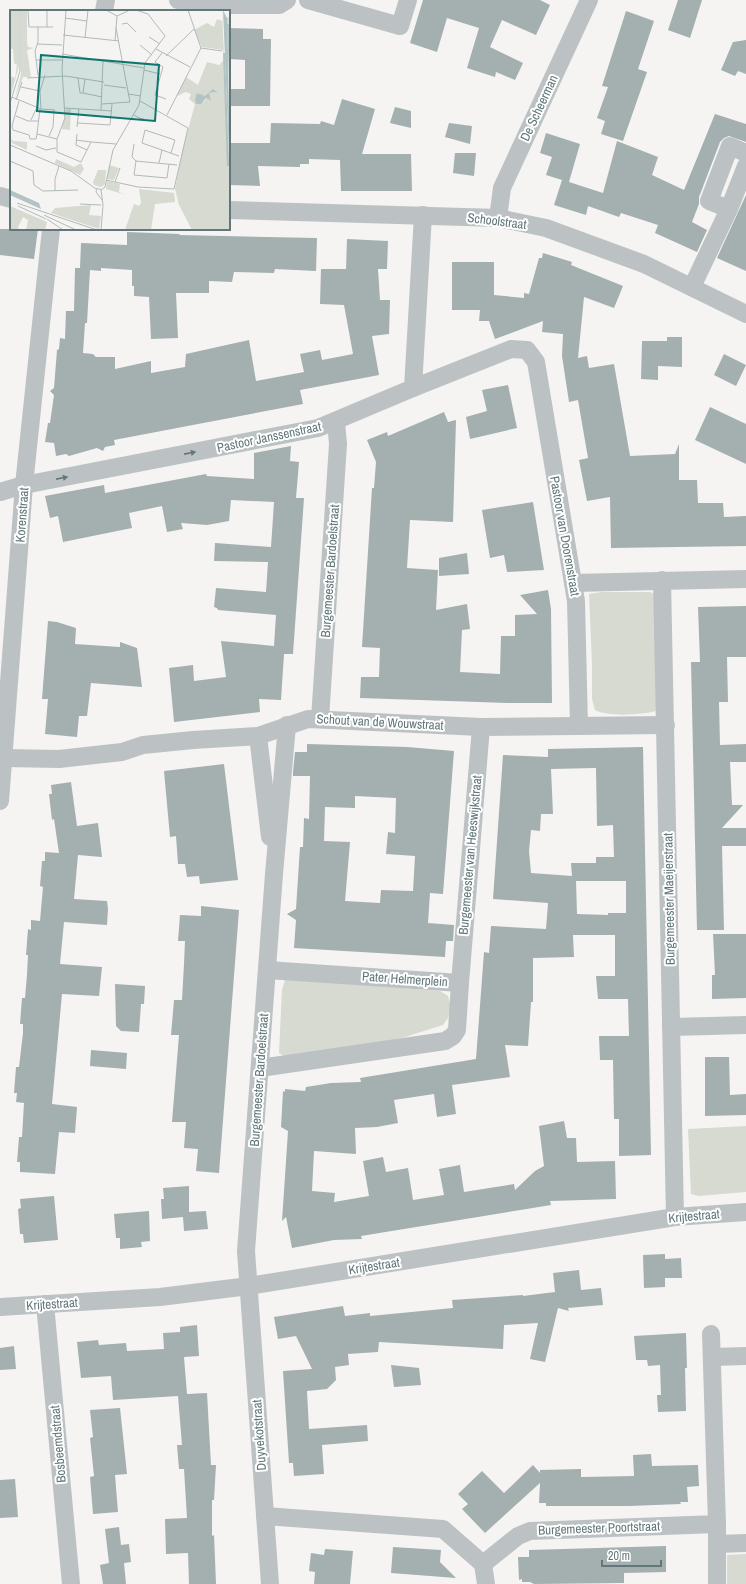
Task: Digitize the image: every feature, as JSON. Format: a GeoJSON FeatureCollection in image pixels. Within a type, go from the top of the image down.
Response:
{"type":"FeatureCollection","features":[{"type":"Feature","properties":{"kind":"street"},"geometry":{"type":"LineString","coordinates":[[104,10],[106,0]]}},
{"type":"Feature","properties":{"kind":"street"},"geometry":{"type":"LineString","coordinates":[[178,0],[204,5],[279,5],[286,0]]}},
{"type":"Feature","properties":{"kind":"street"},"geometry":{"type":"LineString","coordinates":[[308,0],[400,26],[408,0]]}},
{"type":"Feature","properties":{"kind":"street","name":"De Scheerman"},"geometry":{"type":"LineString","coordinates":[[498,218],[502,188],[590,0]]}},
{"type":"Feature","properties":{"kind":"street"},"geometry":{"type":"LineString","coordinates":[[729,209],[709,201],[730,146],[746,153]]}},
{"type":"Feature","properties":{"kind":"street"},"geometry":{"type":"LineString","coordinates":[[692,287],[729,209],[746,166]]}},
{"type":"Feature","properties":{"kind":"street"},"geometry":{"type":"LineString","coordinates":[[0,196],[10,199]]}},
{"type":"Feature","properties":{"kind":"street","name":"Schoolstraat"},"geometry":{"type":"LineString","coordinates":[[230,210],[498,218],[546,228],[588,242],[644,264],[746,314]]}},
{"type":"Feature","properties":{"kind":"street"},"geometry":{"type":"LineString","coordinates":[[413,388],[423,215]]}},
{"type":"Feature","properties":{"kind":"street","name":"Korenstraat"},"geometry":{"type":"LineString","coordinates":[[0,802],[24,485],[51,230]]}},
{"type":"Feature","properties":{"kind":"street","name":"Pastoor Janssenstraat"},"geometry":{"type":"LineString","coordinates":[[0,492],[24,485],[318,428],[336,422],[413,388],[511,349],[527,350]]}},
{"type":"Feature","properties":{"kind":"street","name":"Pastoor van Doorenstraat"},"geometry":{"type":"LineString","coordinates":[[527,350],[536,362],[576,601],[579,726]]}},
{"type":"Feature","properties":{"kind":"street","name":"Burgemeester Bardoelstraat"},"geometry":{"type":"LineString","coordinates":[[320,719],[338,444],[336,422]]}},
{"type":"Feature","properties":{"kind":"street"},"geometry":{"type":"LineString","coordinates":[[573,583],[746,579]]}},
{"type":"Feature","properties":{"kind":"street","name":"Burgemeester Maeijerstraat"},"geometry":{"type":"LineString","coordinates":[[662,580],[675,1217]]}},
{"type":"Feature","properties":{"kind":"street","name":"Schout van de Wouwstraat"},"geometry":{"type":"LineString","coordinates":[[3,758],[59,759],[122,752],[143,745],[258,736],[308,719],[481,727],[666,725]]}},
{"type":"Feature","properties":{"kind":"street","name":"Burgemeester Bardoelstraat"},"geometry":{"type":"LineString","coordinates":[[249,1286],[246,1251],[274,874],[287,725]]}},
{"type":"Feature","properties":{"kind":"street","name":"Burgemeester van Heeswijkstraat"},"geometry":{"type":"LineString","coordinates":[[460,982],[481,727]]}},
{"type":"Feature","properties":{"kind":"street","name":"Burgemeester Bardoelstraat"},"geometry":{"type":"LineString","coordinates":[[258,736],[274,874]]}},
{"type":"Feature","properties":{"kind":"street","name":"Pater Helmerplein"},"geometry":{"type":"LineString","coordinates":[[260,1068],[445,1040],[453,1036],[457,1030],[460,982],[267,970]]}},
{"type":"Feature","properties":{"kind":"street"},"geometry":{"type":"LineString","coordinates":[[671,1027],[746,1026]]}},
{"type":"Feature","properties":{"kind":"street","name":"Krijtestraat"},"geometry":{"type":"LineString","coordinates":[[0,1307],[160,1297],[249,1286],[675,1217],[746,1212]]}},
{"type":"Feature","properties":{"kind":"street","name":"Duyvekotstraat"},"geometry":{"type":"LineString","coordinates":[[249,1286],[270,1584]]}},
{"type":"Feature","properties":{"kind":"street","name":"Bosbeemdstraat"},"geometry":{"type":"LineString","coordinates":[[45,1304],[71,1584]]}},
{"type":"Feature","properties":{"kind":"street"},"geometry":{"type":"LineString","coordinates":[[711,1334],[718,1584]]}},
{"type":"Feature","properties":{"kind":"street"},"geometry":{"type":"LineString","coordinates":[[712,1357],[746,1356]]}},
{"type":"Feature","properties":{"kind":"street"},"geometry":{"type":"LineString","coordinates":[[265,1516],[443,1529],[483,1564],[486,1584]]}},
{"type":"Feature","properties":{"kind":"street","name":"Burgemeester Poortstraat"},"geometry":{"type":"LineString","coordinates":[[483,1564],[518,1536],[530,1531],[717,1524]]}},
{"type":"Feature","properties":{"kind":"street"},"geometry":{"type":"LineString","coordinates":[[717,1544],[746,1543]]}},
{"type":"Feature","properties":{"kind":"shaded area"},"geometry":{"type":"Polygon","coordinates":[[[602,592],[650,592],[655,594],[656,711],[625,715],[608,714],[595,710],[592,699],[589,594],[602,592]]]}},
{"type":"Feature","properties":{"kind":"shaded area"},"geometry":{"type":"Polygon","coordinates":[[[285,980],[440,991],[448,996],[451,1007],[448,1018],[443,1025],[405,1037],[390,1041],[284,1056],[279,1053],[282,990],[285,980]]]}},
{"type":"Feature","properties":{"kind":"shaded area"},"geometry":{"type":"Polygon","coordinates":[[[746,1126],[746,1192],[698,1196],[691,1194],[688,1129],[746,1126]]]}},
{"type":"Feature","properties":{"kind":"shaded area"},"geometry":{"type":"Polygon","coordinates":[[[746,1554],[746,1584],[727,1584],[727,1555],[746,1554]]]}},
{"type":"Feature","properties":{"kind":"building"},"geometry":{"type":"Polygon","coordinates":[[[423,0],[540,0],[550,5],[536,35],[502,20],[490,47],[523,63],[515,80],[496,72],[495,77],[467,68],[479,28],[447,18],[437,52],[410,43],[423,0]]]}},
{"type":"Feature","properties":{"kind":"building"},"geometry":{"type":"Polygon","coordinates":[[[678,0],[702,0],[690,38],[668,30],[678,0]]]}},
{"type":"Feature","properties":{"kind":"building"},"geometry":{"type":"Polygon","coordinates":[[[626,11],[654,21],[638,69],[647,72],[623,141],[601,134],[605,121],[597,118],[608,87],[602,86],[626,11]]]}},
{"type":"Feature","properties":{"kind":"building"},"geometry":{"type":"Polygon","coordinates":[[[230,28],[263,29],[263,39],[271,39],[270,106],[230,106],[230,89],[245,89],[245,60],[230,59],[230,28]]]}},
{"type":"Feature","properties":{"kind":"building"},"geometry":{"type":"Polygon","coordinates":[[[746,40],[746,74],[738,71],[735,76],[721,70],[733,42],[746,40]]]}},
{"type":"Feature","properties":{"kind":"building"},"geometry":{"type":"Polygon","coordinates":[[[342,99],[375,109],[362,154],[411,154],[412,191],[341,191],[340,160],[309,159],[309,164],[300,164],[300,167],[258,166],[260,186],[230,185],[230,143],[270,143],[271,123],[320,124],[321,121],[334,125],[342,99]]]}},
{"type":"Feature","properties":{"kind":"building"},"geometry":{"type":"Polygon","coordinates":[[[395,107],[411,111],[411,128],[390,123],[395,107]]]}},
{"type":"Feature","properties":{"kind":"building"},"geometry":{"type":"Polygon","coordinates":[[[715,114],[746,124],[746,142],[729,136],[720,142],[699,197],[699,204],[692,222],[707,230],[697,252],[655,233],[658,225],[621,213],[619,217],[588,206],[586,215],[554,205],[562,180],[546,175],[552,157],[540,153],[546,133],[580,144],[569,182],[603,193],[617,141],[658,157],[652,175],[684,190],[715,114]]]}},
{"type":"Feature","properties":{"kind":"building"},"geometry":{"type":"Polygon","coordinates":[[[449,123],[472,126],[470,144],[445,137],[449,123]]]}},
{"type":"Feature","properties":{"kind":"building"},"geometry":{"type":"Polygon","coordinates":[[[455,153],[476,153],[474,176],[453,173],[455,153]]]}},
{"type":"Feature","properties":{"kind":"building"},"geometry":{"type":"Polygon","coordinates":[[[746,195],[746,271],[717,258],[746,195]]]}},
{"type":"Feature","properties":{"kind":"building"},"geometry":{"type":"Polygon","coordinates":[[[0,229],[38,230],[34,259],[0,255],[0,229]]]}},
{"type":"Feature","properties":{"kind":"building"},"geometry":{"type":"Polygon","coordinates":[[[127,232],[180,234],[179,235],[317,238],[316,271],[275,269],[274,273],[234,272],[232,282],[209,281],[209,293],[176,293],[178,338],[151,339],[149,297],[134,296],[134,286],[132,286],[132,270],[101,268],[101,271],[90,270],[87,323],[85,323],[83,353],[93,354],[96,357],[115,357],[115,369],[151,361],[151,373],[185,367],[186,354],[249,340],[256,381],[304,372],[300,354],[320,350],[322,360],[353,354],[344,305],[320,304],[321,269],[346,269],[347,239],[388,241],[387,269],[378,269],[380,300],[390,300],[389,334],[372,336],[379,375],[300,390],[303,404],[114,440],[115,445],[105,447],[103,451],[97,448],[69,456],[66,454],[56,456],[54,443],[45,442],[48,423],[50,423],[54,395],[50,391],[54,388],[57,350],[59,349],[60,338],[65,339],[66,311],[74,311],[75,268],[80,268],[81,243],[127,245],[127,232]]]}},
{"type":"Feature","properties":{"kind":"building"},"geometry":{"type":"Polygon","coordinates":[[[543,253],[572,262],[571,265],[623,286],[614,308],[584,297],[578,358],[587,356],[589,368],[614,364],[630,456],[675,454],[679,444],[679,480],[697,480],[698,503],[723,503],[724,517],[746,516],[746,546],[611,548],[610,497],[587,501],[579,460],[588,458],[578,400],[569,402],[562,356],[563,334],[542,332],[543,321],[495,339],[489,321],[479,321],[480,310],[452,310],[452,262],[494,262],[494,295],[524,298],[524,293],[529,294],[539,258],[542,258],[543,253]]]}},
{"type":"Feature","properties":{"kind":"building"},"geometry":{"type":"Polygon","coordinates":[[[667,337],[682,337],[682,367],[658,366],[658,380],[641,379],[642,341],[667,341],[667,337]]]}},
{"type":"Feature","properties":{"kind":"building"},"geometry":{"type":"Polygon","coordinates":[[[724,354],[746,365],[736,386],[714,375],[724,354]]]}},
{"type":"Feature","properties":{"kind":"building"},"geometry":{"type":"Polygon","coordinates":[[[508,385],[517,428],[470,439],[466,417],[487,411],[482,390],[508,385]]]}},
{"type":"Feature","properties":{"kind":"building"},"geometry":{"type":"Polygon","coordinates":[[[710,407],[746,424],[746,464],[695,440],[710,407]]]}},
{"type":"Feature","properties":{"kind":"building"},"geometry":{"type":"Polygon","coordinates":[[[444,412],[448,422],[456,420],[453,522],[410,520],[407,568],[438,570],[436,610],[467,604],[470,629],[462,630],[460,672],[500,674],[501,636],[515,636],[515,615],[537,614],[520,595],[548,590],[551,609],[552,703],[360,698],[361,677],[379,677],[380,648],[362,647],[372,488],[374,488],[376,462],[367,440],[387,432],[388,436],[444,412]]]}},
{"type":"Feature","properties":{"kind":"building"},"geometry":{"type":"Polygon","coordinates":[[[291,446],[290,461],[299,462],[296,498],[304,498],[293,654],[284,654],[281,700],[259,699],[260,712],[174,722],[169,668],[193,665],[194,681],[226,677],[221,641],[274,646],[276,615],[218,610],[214,607],[216,588],[266,592],[268,562],[214,561],[215,543],[271,547],[274,502],[231,500],[229,521],[207,525],[181,523],[183,529],[167,532],[162,506],[129,513],[132,528],[63,542],[58,516],[50,518],[45,496],[104,485],[105,493],[206,474],[207,476],[254,479],[254,453],[291,446]]]}},
{"type":"Feature","properties":{"kind":"building"},"geometry":{"type":"Polygon","coordinates":[[[533,502],[544,570],[507,572],[504,555],[490,558],[482,510],[533,502]]]}},
{"type":"Feature","properties":{"kind":"building"},"geometry":{"type":"Polygon","coordinates":[[[467,553],[469,574],[439,576],[439,558],[467,553]]]}},
{"type":"Feature","properties":{"kind":"building"},"geometry":{"type":"Polygon","coordinates":[[[746,606],[746,657],[727,657],[728,702],[719,702],[720,745],[746,744],[746,762],[730,762],[732,805],[743,805],[722,828],[746,828],[746,846],[722,846],[724,930],[697,930],[691,662],[700,662],[698,607],[746,606]]]}},
{"type":"Feature","properties":{"kind":"building"},"geometry":{"type":"Polygon","coordinates":[[[48,621],[57,622],[76,628],[75,644],[120,647],[120,642],[137,648],[142,687],[91,683],[87,716],[79,716],[77,737],[45,734],[48,699],[42,699],[48,621]]]}},
{"type":"Feature","properties":{"kind":"building"},"geometry":{"type":"Polygon","coordinates":[[[307,744],[407,747],[454,751],[443,894],[430,893],[428,923],[454,925],[453,941],[446,941],[445,957],[294,948],[296,920],[287,914],[296,909],[300,847],[303,847],[304,818],[309,819],[310,776],[293,776],[293,772],[295,752],[307,752],[307,744]],[[355,796],[355,808],[325,807],[324,841],[350,842],[345,901],[380,903],[381,890],[413,891],[415,856],[386,854],[388,832],[395,833],[396,798],[355,796]]]}},
{"type":"Feature","properties":{"kind":"building"},"geometry":{"type":"Polygon","coordinates":[[[643,747],[651,1155],[619,1156],[619,1119],[614,1119],[613,1060],[600,1060],[599,1036],[629,1036],[628,999],[598,999],[596,976],[615,976],[615,935],[573,935],[574,957],[533,958],[533,1002],[531,1002],[528,1046],[505,1045],[510,1077],[452,1085],[456,1114],[437,1117],[434,1094],[394,1100],[398,1123],[377,1127],[355,1128],[356,1154],[314,1151],[312,1191],[335,1193],[334,1202],[369,1196],[363,1161],[383,1157],[386,1172],[408,1168],[413,1200],[444,1195],[439,1169],[460,1165],[464,1192],[514,1184],[515,1190],[535,1171],[544,1166],[539,1126],[564,1121],[567,1138],[576,1138],[577,1162],[615,1161],[616,1199],[550,1201],[551,1205],[361,1236],[362,1239],[334,1240],[292,1248],[286,1217],[282,1221],[288,1131],[281,1127],[283,1091],[285,1092],[285,1089],[305,1091],[306,1087],[331,1083],[361,1082],[360,1078],[476,1059],[484,952],[489,953],[491,926],[546,929],[548,903],[493,899],[503,755],[548,757],[548,749],[643,747]],[[596,768],[551,769],[553,814],[541,814],[540,831],[531,830],[529,851],[531,873],[572,876],[571,863],[596,863],[596,857],[614,857],[613,825],[597,826],[596,768]],[[576,881],[577,914],[608,915],[608,913],[626,913],[626,881],[576,881]]]}},
{"type":"Feature","properties":{"kind":"building"},"geometry":{"type":"Polygon","coordinates":[[[224,764],[238,880],[200,884],[199,876],[187,877],[185,864],[178,864],[176,836],[170,837],[164,771],[224,764]]]}},
{"type":"Feature","properties":{"kind":"building"},"geometry":{"type":"Polygon","coordinates":[[[71,782],[77,826],[98,823],[102,857],[78,855],[74,899],[107,901],[108,909],[107,925],[64,922],[60,964],[102,967],[99,996],[62,994],[52,1104],[77,1107],[75,1133],[59,1132],[55,1174],[20,1172],[20,1162],[17,1162],[19,1137],[22,1137],[24,1103],[16,1102],[17,1093],[14,1093],[16,1067],[19,1067],[23,1033],[23,1024],[20,1024],[22,998],[25,998],[27,975],[28,955],[26,955],[28,929],[31,930],[31,920],[40,921],[43,887],[40,886],[42,861],[45,861],[45,852],[59,853],[54,819],[52,820],[49,794],[52,794],[51,785],[71,782]]]}},
{"type":"Feature","properties":{"kind":"building"},"geometry":{"type":"Polygon","coordinates":[[[201,906],[239,910],[219,1173],[196,1171],[198,1149],[184,1148],[186,1122],[172,1122],[179,1035],[171,1035],[174,1000],[182,1000],[185,941],[178,941],[180,915],[201,916],[201,906]]]}},
{"type":"Feature","properties":{"kind":"building"},"geometry":{"type":"Polygon","coordinates":[[[713,934],[746,934],[746,998],[712,999],[712,975],[715,975],[713,934]]]}},
{"type":"Feature","properties":{"kind":"building"},"geometry":{"type":"Polygon","coordinates":[[[115,984],[145,986],[144,1004],[141,1004],[139,1032],[121,1031],[116,1026],[115,984]]]}},
{"type":"Feature","properties":{"kind":"building"},"geometry":{"type":"Polygon","coordinates":[[[91,1050],[127,1053],[126,1069],[90,1066],[91,1050]]]}},
{"type":"Feature","properties":{"kind":"building"},"geometry":{"type":"Polygon","coordinates":[[[705,1057],[729,1057],[730,1095],[746,1094],[746,1115],[705,1116],[705,1057]]]}},
{"type":"Feature","properties":{"kind":"building"},"geometry":{"type":"Polygon","coordinates":[[[189,1186],[189,1212],[206,1211],[208,1229],[184,1231],[183,1217],[162,1219],[161,1199],[164,1199],[163,1188],[189,1186]]]}},
{"type":"Feature","properties":{"kind":"building"},"geometry":{"type":"Polygon","coordinates":[[[54,1196],[58,1240],[24,1243],[23,1234],[20,1234],[18,1209],[21,1208],[20,1199],[54,1196]]]}},
{"type":"Feature","properties":{"kind":"building"},"geometry":{"type":"Polygon","coordinates":[[[149,1211],[150,1241],[141,1242],[142,1247],[120,1249],[120,1238],[116,1238],[114,1214],[149,1211]]]}},
{"type":"Feature","properties":{"kind":"building"},"geometry":{"type":"Polygon","coordinates":[[[665,1254],[665,1259],[681,1258],[682,1278],[665,1278],[665,1287],[644,1288],[643,1255],[665,1254]]]}},
{"type":"Feature","properties":{"kind":"building"},"geometry":{"type":"Polygon","coordinates":[[[579,1270],[581,1290],[601,1288],[603,1305],[568,1308],[569,1311],[558,1308],[545,1362],[530,1359],[538,1323],[504,1325],[503,1349],[379,1342],[378,1352],[348,1354],[349,1365],[335,1367],[336,1380],[327,1389],[307,1391],[309,1429],[367,1425],[368,1441],[322,1445],[324,1474],[294,1476],[293,1463],[289,1463],[283,1371],[312,1369],[296,1336],[278,1339],[274,1317],[343,1306],[345,1316],[370,1313],[370,1316],[453,1308],[452,1300],[523,1296],[555,1292],[553,1273],[579,1270]]]}},
{"type":"Feature","properties":{"kind":"building"},"geometry":{"type":"Polygon","coordinates":[[[197,1325],[199,1356],[184,1357],[187,1394],[207,1393],[211,1465],[216,1465],[214,1500],[212,1500],[212,1536],[214,1535],[216,1584],[189,1584],[188,1553],[166,1554],[165,1519],[187,1518],[184,1469],[179,1469],[177,1445],[182,1445],[178,1396],[113,1400],[111,1376],[81,1378],[77,1342],[98,1340],[99,1345],[126,1343],[127,1351],[164,1349],[163,1333],[180,1332],[180,1327],[197,1325]]]}},
{"type":"Feature","properties":{"kind":"building"},"geometry":{"type":"Polygon","coordinates":[[[686,1333],[686,1411],[658,1412],[657,1395],[661,1395],[660,1365],[648,1366],[647,1360],[636,1360],[634,1336],[686,1333]]]}},
{"type":"Feature","properties":{"kind":"building"},"geometry":{"type":"Polygon","coordinates":[[[14,1346],[16,1369],[0,1370],[0,1348],[14,1346]]]}},
{"type":"Feature","properties":{"kind":"building"},"geometry":{"type":"Polygon","coordinates":[[[391,1365],[419,1368],[421,1385],[394,1387],[391,1365]]]}},
{"type":"Feature","properties":{"kind":"building"},"geometry":{"type":"Polygon","coordinates":[[[120,1408],[127,1474],[115,1475],[118,1512],[93,1514],[90,1477],[94,1476],[90,1438],[93,1437],[90,1410],[120,1408]]]}},
{"type":"Feature","properties":{"kind":"building"},"geometry":{"type":"Polygon","coordinates":[[[651,1454],[652,1466],[698,1465],[699,1486],[687,1487],[688,1502],[680,1502],[681,1504],[629,1506],[546,1506],[546,1503],[539,1503],[540,1483],[485,1533],[462,1509],[468,1504],[458,1494],[482,1471],[504,1493],[533,1465],[540,1473],[540,1470],[581,1469],[581,1477],[634,1476],[633,1455],[651,1454]]]}},
{"type":"Feature","properties":{"kind":"building"},"geometry":{"type":"Polygon","coordinates":[[[15,1479],[18,1517],[0,1518],[0,1480],[15,1479]]]}},
{"type":"Feature","properties":{"kind":"building"},"geometry":{"type":"Polygon","coordinates":[[[119,1527],[121,1545],[129,1544],[131,1562],[124,1563],[126,1584],[103,1584],[100,1565],[109,1563],[105,1529],[119,1527]]]}},
{"type":"Feature","properties":{"kind":"building"},"geometry":{"type":"Polygon","coordinates":[[[666,1546],[666,1572],[624,1573],[624,1583],[534,1584],[530,1582],[522,1582],[522,1579],[519,1580],[518,1557],[529,1557],[529,1550],[666,1546]]]}},
{"type":"Feature","properties":{"kind":"building"},"geometry":{"type":"Polygon","coordinates":[[[393,1547],[441,1550],[440,1562],[456,1578],[391,1573],[393,1547]]]}},
{"type":"Feature","properties":{"kind":"building"},"geometry":{"type":"Polygon","coordinates":[[[325,1549],[353,1551],[350,1584],[314,1584],[315,1572],[309,1571],[311,1553],[324,1555],[325,1549]]]}}]}
